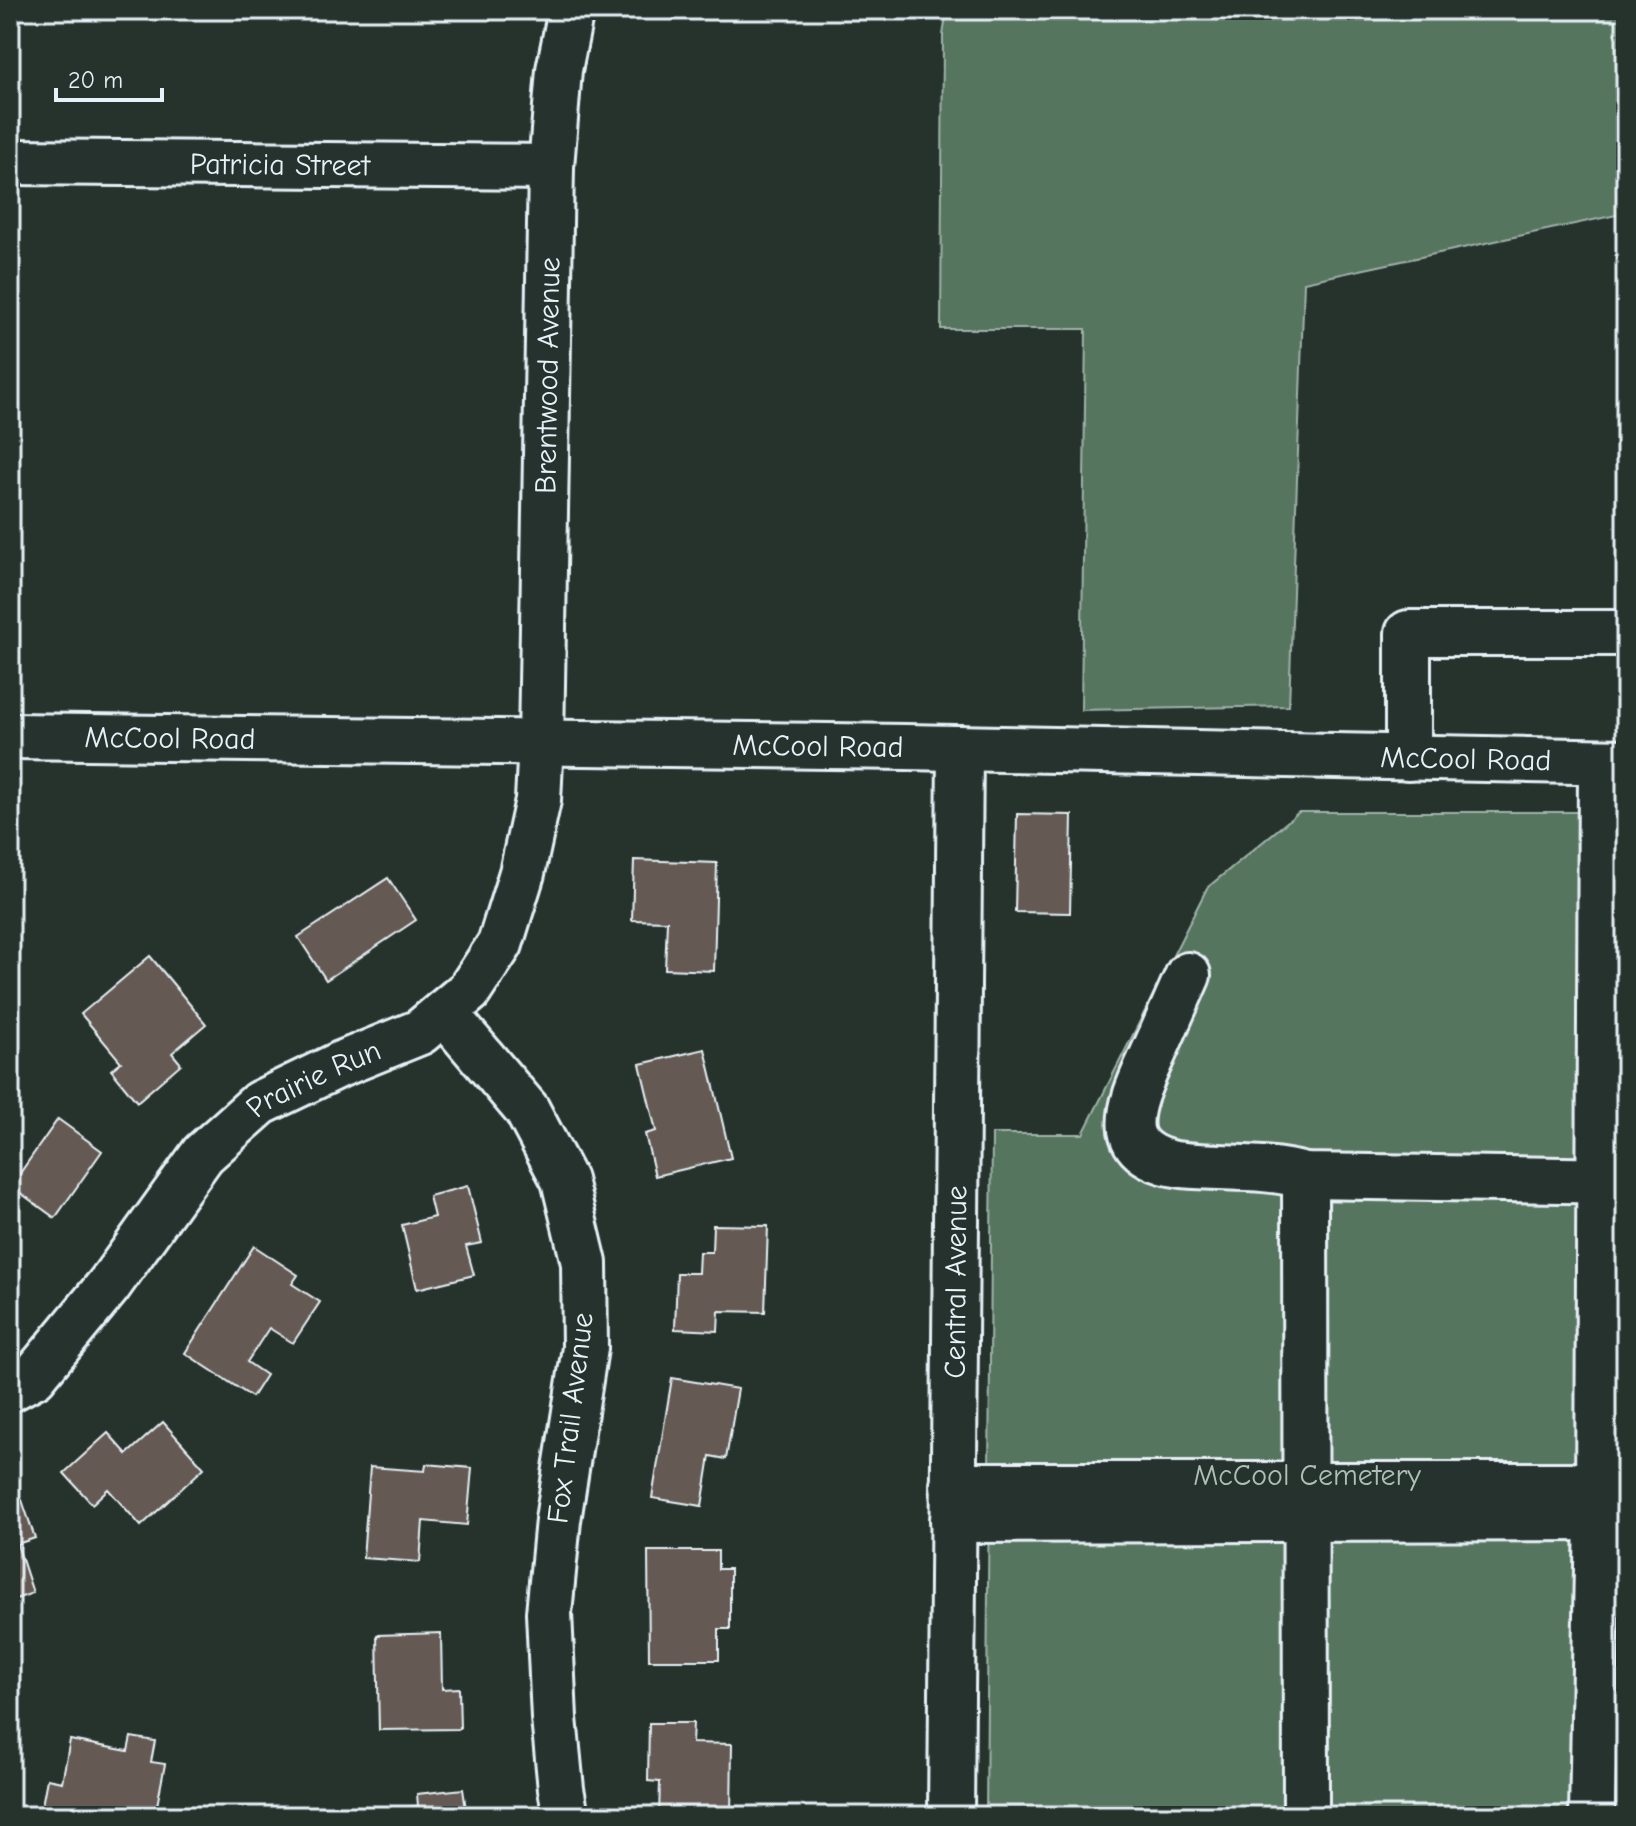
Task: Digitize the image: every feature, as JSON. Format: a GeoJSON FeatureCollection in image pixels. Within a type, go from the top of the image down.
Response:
{"type":"FeatureCollection","features":[{"type":"Feature","properties":{"kind":"street","name":"Brentwood Avenue"},"geometry":{"type":"LineString","coordinates":[[541,742],[551,167],[559,70],[571,10]]}},
{"type":"Feature","properties":{"kind":"street","name":"Patricia Street"},"geometry":{"type":"LineString","coordinates":[[10,162],[551,167]]}},
{"type":"Feature","properties":{"kind":"street"},"geometry":{"type":"LineString","coordinates":[[1408,758],[1408,633],[1626,633]]}},
{"type":"Feature","properties":{"kind":"street","name":"McCool Road"},"geometry":{"type":"LineString","coordinates":[[10,736],[960,748],[1614,762]]}},
{"type":"Feature","properties":{"kind":"street","name":"Prairie Run"},"geometry":{"type":"LineString","coordinates":[[10,1389],[34,1376],[109,1285],[203,1154],[260,1103],[341,1064],[420,1032],[469,991],[500,944],[522,873],[538,800],[541,742]]}},
{"type":"Feature","properties":{"kind":"street","name":"Central Avenue"},"geometry":{"type":"LineString","coordinates":[[951,1816],[960,748]]}},
{"type":"Feature","properties":{"kind":"street"},"geometry":{"type":"LineString","coordinates":[[1592,1816],[1612,1501],[1614,762]]}},
{"type":"Feature","properties":{"kind":"street"},"geometry":{"type":"LineString","coordinates":[[1188,975],[1137,1092],[1132,1116],[1131,1131],[1136,1142],[1145,1153],[1158,1160],[1181,1165],[1281,1170],[1305,1176],[1613,1181]]}},
{"type":"Feature","properties":{"kind":"street","name":"Fox Trail Avenue"},"geometry":{"type":"LineString","coordinates":[[444,1012],[527,1110],[564,1180],[584,1263],[585,1348],[558,1520],[549,1613],[554,1718],[566,1816]]}},
{"type":"Feature","properties":{"kind":"street"},"geometry":{"type":"LineString","coordinates":[[1305,1176],[1306,1816]]}},
{"type":"Feature","properties":{"kind":"street"},"geometry":{"type":"LineString","coordinates":[[953,1503],[1612,1501]]}},
{"type":"Feature","properties":{"kind":"green space"},"geometry":{"type":"Polygon","coordinates":[[[947,10],[1626,10],[1626,213],[1304,282],[1289,706],[1081,710],[1086,329],[941,329],[943,35],[947,10]]]}},
{"type":"Feature","properties":{"kind":"green space","name":"McCool Cemetery"},"geometry":{"type":"Polygon","coordinates":[[[1299,812],[1626,812],[1626,1816],[986,1816],[992,1134],[1083,1134],[1207,888],[1299,812]]]}},
{"type":"Feature","properties":{"kind":"building"},"geometry":{"type":"Polygon","coordinates":[[[1017,814],[1072,815],[1070,913],[1015,912],[1017,814]]]}},
{"type":"Feature","properties":{"kind":"building"},"geometry":{"type":"Polygon","coordinates":[[[634,860],[717,863],[714,971],[665,969],[667,921],[632,920],[634,860]]]}},
{"type":"Feature","properties":{"kind":"building"},"geometry":{"type":"Polygon","coordinates":[[[388,878],[416,920],[326,980],[298,937],[388,878]]]}},
{"type":"Feature","properties":{"kind":"building"},"geometry":{"type":"Polygon","coordinates":[[[150,956],[206,1024],[172,1053],[181,1064],[137,1102],[111,1070],[121,1062],[81,1014],[150,956]]]}},
{"type":"Feature","properties":{"kind":"building"},"geometry":{"type":"Polygon","coordinates":[[[705,1049],[731,1158],[655,1176],[645,1134],[656,1131],[640,1064],[705,1049]]]}},
{"type":"Feature","properties":{"kind":"building"},"geometry":{"type":"Polygon","coordinates":[[[58,1119],[102,1151],[55,1218],[11,1186],[58,1119]]]}},
{"type":"Feature","properties":{"kind":"building"},"geometry":{"type":"Polygon","coordinates":[[[468,1186],[482,1243],[466,1246],[474,1275],[417,1289],[402,1225],[434,1217],[429,1196],[468,1186]]]}},
{"type":"Feature","properties":{"kind":"building"},"geometry":{"type":"Polygon","coordinates":[[[713,1225],[768,1226],[765,1312],[719,1311],[718,1331],[675,1329],[677,1273],[698,1273],[699,1252],[712,1252],[713,1225]]]}},
{"type":"Feature","properties":{"kind":"building"},"geometry":{"type":"Polygon","coordinates":[[[254,1246],[298,1275],[292,1284],[320,1302],[293,1343],[269,1328],[247,1362],[266,1375],[252,1397],[185,1353],[254,1246]]]}},
{"type":"Feature","properties":{"kind":"building"},"geometry":{"type":"Polygon","coordinates":[[[672,1378],[738,1389],[726,1459],[710,1456],[702,1506],[652,1498],[672,1378]]]}},
{"type":"Feature","properties":{"kind":"building"},"geometry":{"type":"Polygon","coordinates":[[[163,1422],[204,1468],[141,1526],[108,1489],[92,1504],[64,1473],[108,1433],[127,1454],[163,1422]]]}},
{"type":"Feature","properties":{"kind":"building"},"geometry":{"type":"Polygon","coordinates":[[[426,1464],[472,1468],[467,1525],[423,1521],[420,1562],[363,1558],[370,1467],[425,1471],[426,1464]]]}},
{"type":"Feature","properties":{"kind":"building"},"geometry":{"type":"Polygon","coordinates":[[[22,1500],[35,1538],[17,1544],[33,1593],[10,1601],[10,1504],[22,1500]]]}},
{"type":"Feature","properties":{"kind":"building"},"geometry":{"type":"Polygon","coordinates":[[[648,1551],[718,1551],[718,1569],[730,1569],[730,1629],[719,1629],[719,1660],[649,1660],[648,1551]]]}},
{"type":"Feature","properties":{"kind":"building"},"geometry":{"type":"Polygon","coordinates":[[[441,1633],[442,1689],[459,1688],[460,1729],[379,1730],[377,1635],[441,1633]]]}},
{"type":"Feature","properties":{"kind":"building"},"geometry":{"type":"Polygon","coordinates":[[[649,1723],[693,1723],[692,1743],[732,1744],[731,1816],[659,1816],[660,1782],[648,1781],[649,1723]]]}},
{"type":"Feature","properties":{"kind":"building"},"geometry":{"type":"Polygon","coordinates":[[[131,1737],[155,1741],[151,1762],[165,1764],[155,1816],[101,1809],[99,1816],[40,1816],[47,1779],[62,1782],[70,1740],[128,1751],[131,1737]]]}},
{"type":"Feature","properties":{"kind":"building"},"geometry":{"type":"Polygon","coordinates":[[[463,1789],[467,1816],[387,1816],[387,1810],[418,1806],[417,1794],[463,1789]]]}}]}
